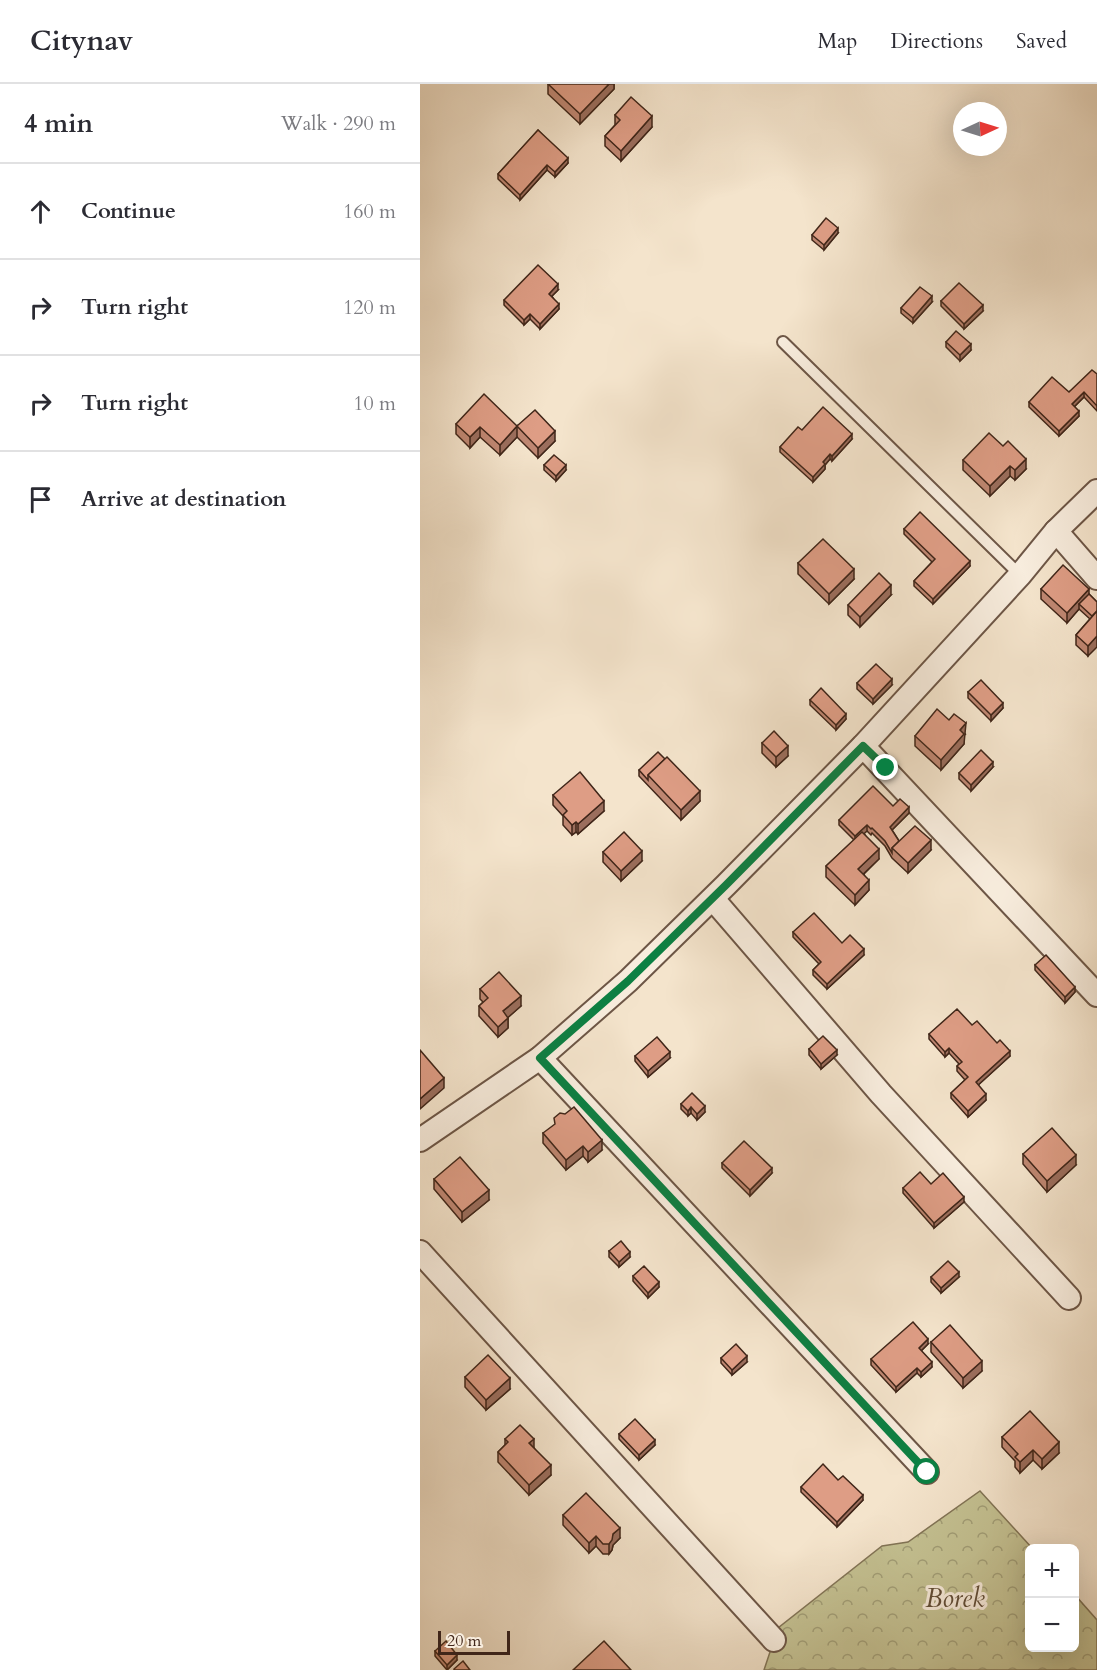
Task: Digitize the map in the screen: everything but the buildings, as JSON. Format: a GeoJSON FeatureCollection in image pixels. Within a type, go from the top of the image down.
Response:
{"type":"FeatureCollection","features":[{"type":"Feature","properties":{"kind":"street"},"geometry":{"type":"LineString","coordinates":[[420,1140],[540,1058],[628,981],[863,746],[1020,575],[1056,531],[1097,491]]}},
{"type":"Feature","properties":{"kind":"street"},"geometry":{"type":"LineString","coordinates":[[1056,531],[1097,578]]}},
{"type":"Feature","properties":{"kind":"street"},"geometry":{"type":"LineString","coordinates":[[863,746],[1097,994]]}},
{"type":"Feature","properties":{"kind":"street"},"geometry":{"type":"LineString","coordinates":[[712,899],[881,1094],[1069,1298]]}},
{"type":"Feature","properties":{"kind":"street"},"geometry":{"type":"LineString","coordinates":[[540,1058],[927,1472]]}},
{"type":"Feature","properties":{"kind":"street"},"geometry":{"type":"LineString","coordinates":[[420,1252],[774,1640]]}},
{"type":"Feature","properties":{"kind":"lane"},"geometry":{"type":"LineString","coordinates":[[783,342],[1020,575]]}},
{"type":"Feature","properties":{"kind":"green space","name":"Borek"},"geometry":{"type":"Polygon","coordinates":[[[980,1491],[1028,1544],[1025,1544],[1025,1652],[1079,1652],[1079,1600],[1097,1620],[1097,1670],[764,1670],[778,1628],[882,1546],[908,1542],[980,1491]]]}},
{"type":"Feature","properties":{"kind":"route"},"geometry":{"type":"LineString","coordinates":[[886,768],[863,746],[628,981],[540,1058],[927,1472]]}}]}
